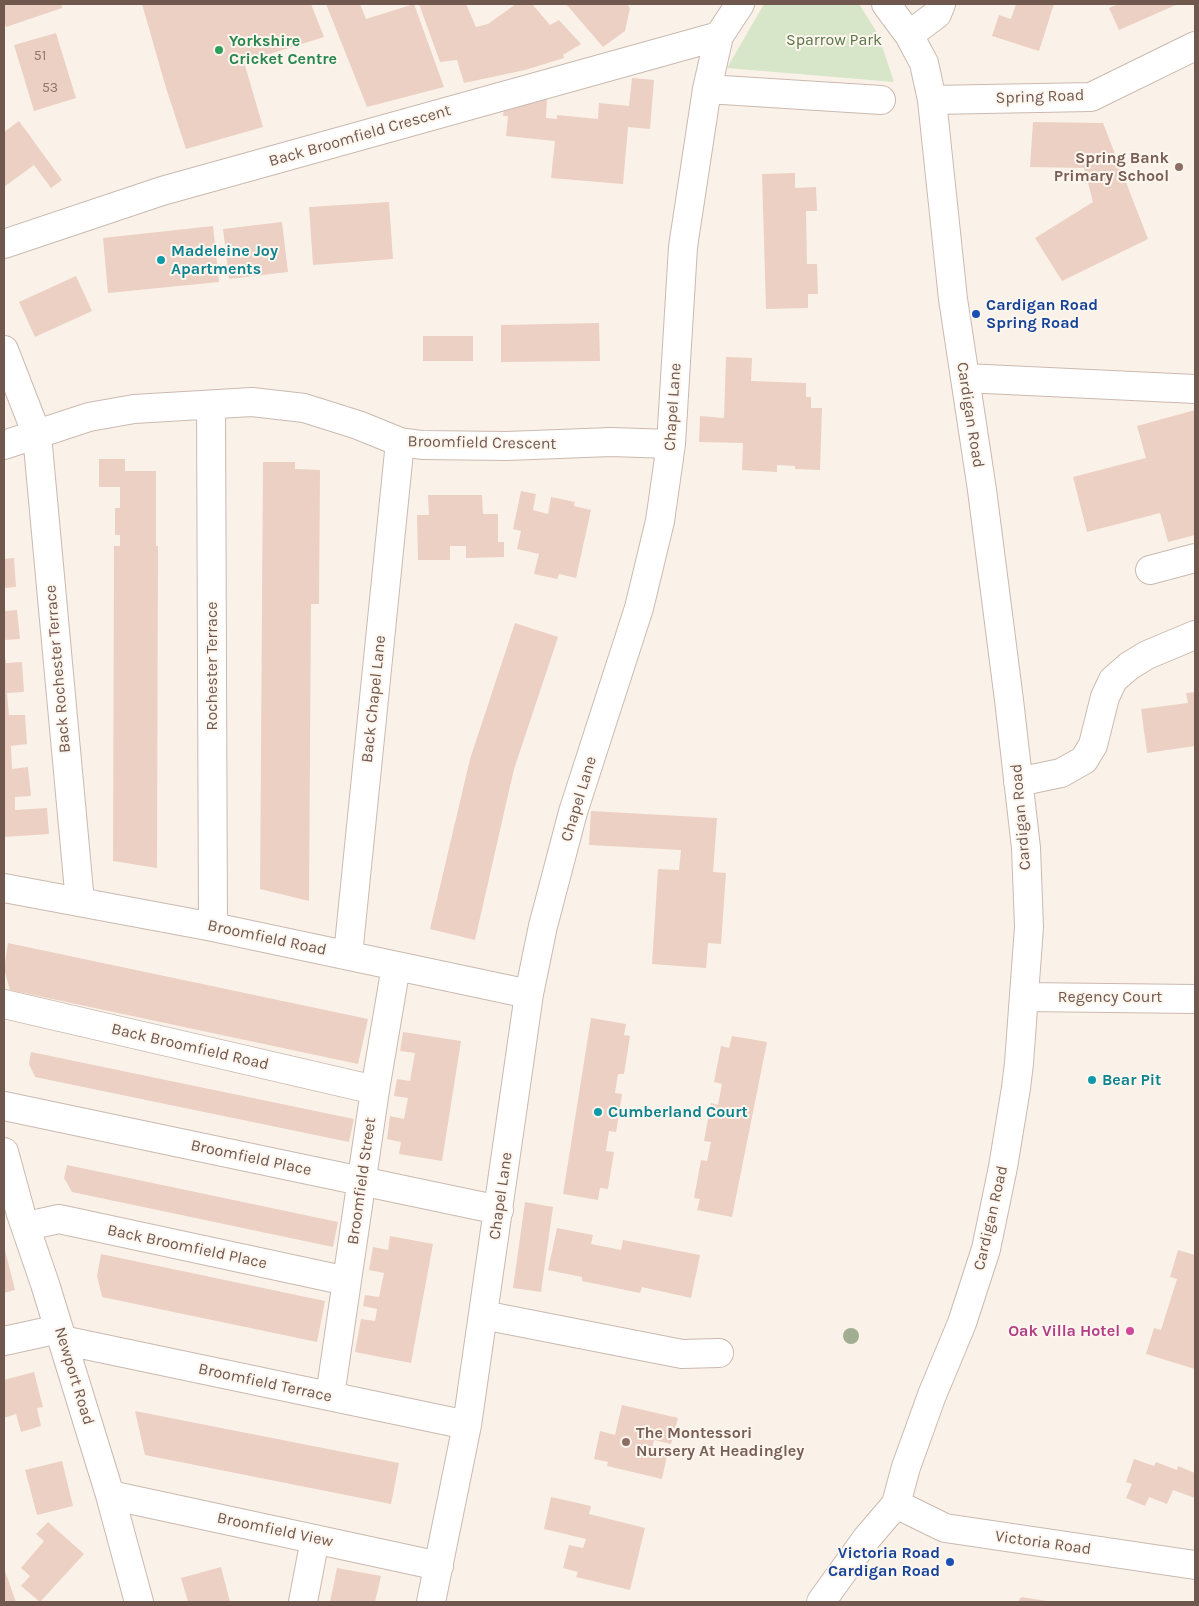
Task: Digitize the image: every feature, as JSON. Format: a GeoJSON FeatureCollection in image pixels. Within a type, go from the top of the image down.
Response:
{"type":"FeatureCollection","features":[{"type":"Feature","properties":{"kind":"street","name":"Chapel Lane"},"geometry":{"type":"LineString","coordinates":[[431,1602],[467,1425],[529,994],[543,926],[573,812],[639,608],[660,521],[671,444],[683,247],[707,89],[719,36],[740,4]]}},
{"type":"Feature","properties":{"kind":"street","name":"Cardigan Road"},"geometry":{"type":"LineString","coordinates":[[821,1602],[867,1538],[896,1504],[906,1467],[932,1395],[962,1323],[986,1249],[1003,1167],[1016,1088],[1029,927],[1026,848],[982,490],[953,299],[932,100],[924,63],[909,35],[886,4]]}},
{"type":"Feature","properties":{"kind":"street"},"geometry":{"type":"LineString","coordinates":[[909,35],[937,14],[941,4]]}},
{"type":"Feature","properties":{"kind":"street","name":"Back Broomfield Crescent"},"geometry":{"type":"LineString","coordinates":[[4,244],[162,191],[719,36]]}},
{"type":"Feature","properties":{"kind":"street","name":"Spring Road"},"geometry":{"type":"LineString","coordinates":[[932,100],[1091,97],[1195,46]]}},
{"type":"Feature","properties":{"kind":"street"},"geometry":{"type":"LineString","coordinates":[[707,89],[881,100]]}},
{"type":"Feature","properties":{"kind":"street"},"geometry":{"type":"LineString","coordinates":[[4,350],[37,435]]}},
{"type":"Feature","properties":{"kind":"street"},"geometry":{"type":"LineString","coordinates":[[965,378],[1195,389]]}},
{"type":"Feature","properties":{"kind":"street","name":"Broomfield Crescent"},"geometry":{"type":"LineString","coordinates":[[4,445],[89,417],[134,409],[252,402],[304,408],[358,425],[400,442],[422,445],[507,446],[611,442],[671,444]]}},
{"type":"Feature","properties":{"kind":"street","name":"Rochester Terrace"},"geometry":{"type":"LineString","coordinates":[[211,405],[213,927]]}},
{"type":"Feature","properties":{"kind":"street","name":"Back Rochester Terrace"},"geometry":{"type":"LineString","coordinates":[[37,435],[80,902]]}},
{"type":"Feature","properties":{"kind":"street","name":"Back Chapel Lane"},"geometry":{"type":"LineString","coordinates":[[348,955],[400,442]]}},
{"type":"Feature","properties":{"kind":"street"},"geometry":{"type":"LineString","coordinates":[[1150,570],[1195,558]]}},
{"type":"Feature","properties":{"kind":"street"},"geometry":{"type":"LineString","coordinates":[[1018,782],[1061,773],[1084,760],[1094,745],[1106,697],[1113,680],[1129,666],[1147,655],[1195,635]]}},
{"type":"Feature","properties":{"kind":"street","name":"Broomfield Road"},"geometry":{"type":"LineString","coordinates":[[4,888],[213,927],[529,994]]}},
{"type":"Feature","properties":{"kind":"street","name":"Broomfield Street"},"geometry":{"type":"LineString","coordinates":[[330,1396],[375,1090],[396,966]]}},
{"type":"Feature","properties":{"kind":"street","name":"Regency Court"},"geometry":{"type":"LineString","coordinates":[[1024,997],[1195,999]]}},
{"type":"Feature","properties":{"kind":"street","name":"Back Broomfield Road"},"geometry":{"type":"LineString","coordinates":[[4,1004],[375,1090]]}},
{"type":"Feature","properties":{"kind":"street","name":"Broomfield Place"},"geometry":{"type":"LineString","coordinates":[[4,1106],[499,1210]]}},
{"type":"Feature","properties":{"kind":"street","name":"Newport Road"},"geometry":{"type":"LineString","coordinates":[[4,1152],[17,1219],[61,1335],[110,1495],[139,1602]]}},
{"type":"Feature","properties":{"kind":"street","name":"Back Broomfield Place"},"geometry":{"type":"LineString","coordinates":[[17,1219],[60,1220],[347,1281]]}},
{"type":"Feature","properties":{"kind":"street"},"geometry":{"type":"LineString","coordinates":[[483,1315],[638,1347],[682,1354],[720,1353]]}},
{"type":"Feature","properties":{"kind":"street"},"geometry":{"type":"LineString","coordinates":[[4,1341],[61,1335]]}},
{"type":"Feature","properties":{"kind":"street","name":"Broomfield Terrace"},"geometry":{"type":"LineString","coordinates":[[61,1335],[467,1425]]}},
{"type":"Feature","properties":{"kind":"street","name":"Broomfield View"},"geometry":{"type":"LineString","coordinates":[[110,1495],[439,1566]]}},
{"type":"Feature","properties":{"kind":"street","name":"Victoria Road"},"geometry":{"type":"LineString","coordinates":[[896,1504],[945,1528],[1195,1565]]}},
{"type":"Feature","properties":{"kind":"street"},"geometry":{"type":"LineString","coordinates":[[303,1602],[315,1539]]}},
{"type":"Feature","properties":{"kind":"green space","name":"Sparrow Park"},"geometry":{"type":"Polygon","coordinates":[[[764,4],[859,4],[878,34],[894,82],[727,68],[764,4]]]}},
{"type":"Feature","properties":{"kind":"building"},"geometry":{"type":"Polygon","coordinates":[[[4,4],[61,4],[62,8],[6,27],[4,4]]]}},
{"type":"Feature","properties":{"kind":"building","name":"Yorkshire Cricket Centre"},"geometry":{"type":"Polygon","coordinates":[[[142,4],[311,4],[324,37],[244,62],[263,127],[186,149],[142,4]]]}},
{"type":"Feature","properties":{"kind":"building"},"geometry":{"type":"Polygon","coordinates":[[[326,4],[360,4],[366,19],[414,4],[444,87],[367,107],[326,4]]]}},
{"type":"Feature","properties":{"kind":"building"},"geometry":{"type":"Polygon","coordinates":[[[419,4],[466,4],[476,27],[488,24],[516,4],[532,4],[550,25],[559,20],[581,44],[563,55],[564,58],[525,70],[464,83],[457,60],[440,62],[419,4]]]}},
{"type":"Feature","properties":{"kind":"building"},"geometry":{"type":"Polygon","coordinates":[[[566,4],[627,4],[630,8],[625,31],[603,47],[566,4]]]}},
{"type":"Feature","properties":{"kind":"building"},"geometry":{"type":"Polygon","coordinates":[[[1016,4],[1054,4],[1039,51],[992,36],[999,15],[1011,19],[1016,4]]]}},
{"type":"Feature","properties":{"kind":"building"},"geometry":{"type":"Polygon","coordinates":[[[1119,4],[1178,4],[1119,30],[1109,8],[1119,4]]]}},
{"type":"Feature","properties":{"kind":"building"},"geometry":{"type":"Polygon","coordinates":[[[56,33],[76,98],[34,111],[14,45],[56,33]]]}},
{"type":"Feature","properties":{"kind":"building"},"geometry":{"type":"Polygon","coordinates":[[[632,78],[654,80],[650,129],[628,127],[623,184],[551,178],[555,141],[506,136],[508,116],[503,116],[504,107],[547,98],[546,118],[557,119],[557,115],[598,119],[599,103],[629,106],[632,78]]]}},
{"type":"Feature","properties":{"kind":"building"},"geometry":{"type":"Polygon","coordinates":[[[19,121],[62,180],[51,188],[34,165],[4,187],[4,132],[19,121]]]}},
{"type":"Feature","properties":{"kind":"building"},"geometry":{"type":"Polygon","coordinates":[[[1033,122],[1103,123],[1148,239],[1062,281],[1035,238],[1093,202],[1084,168],[1030,167],[1033,122]]]}},
{"type":"Feature","properties":{"kind":"building"},"geometry":{"type":"Polygon","coordinates":[[[795,173],[795,188],[816,187],[817,211],[806,211],[807,264],[817,264],[818,294],[808,294],[808,308],[766,309],[762,174],[795,173]]]}},
{"type":"Feature","properties":{"kind":"building"},"geometry":{"type":"Polygon","coordinates":[[[389,202],[393,259],[313,265],[309,207],[389,202]]]}},
{"type":"Feature","properties":{"kind":"building"},"geometry":{"type":"Polygon","coordinates":[[[282,222],[288,272],[229,279],[223,229],[282,222]]]}},
{"type":"Feature","properties":{"kind":"building","name":"Madeleine Joy Apartments"},"geometry":{"type":"Polygon","coordinates":[[[213,226],[219,282],[108,293],[103,238],[213,226]]]}},
{"type":"Feature","properties":{"kind":"building"},"geometry":{"type":"Polygon","coordinates":[[[76,276],[92,311],[35,337],[19,302],[76,276]]]}},
{"type":"Feature","properties":{"kind":"building"},"geometry":{"type":"Polygon","coordinates":[[[599,323],[600,361],[501,362],[501,325],[599,323]]]}},
{"type":"Feature","properties":{"kind":"building"},"geometry":{"type":"Polygon","coordinates":[[[423,336],[473,336],[473,361],[423,361],[423,336]]]}},
{"type":"Feature","properties":{"kind":"building"},"geometry":{"type":"Polygon","coordinates":[[[726,357],[752,358],[751,381],[806,383],[806,397],[811,397],[811,408],[822,408],[820,470],[795,469],[795,466],[777,465],[777,472],[742,470],[743,443],[699,442],[700,416],[724,418],[726,357]]]}},
{"type":"Feature","properties":{"kind":"building"},"geometry":{"type":"Polygon","coordinates":[[[1195,410],[1195,535],[1168,542],[1160,513],[1087,532],[1073,477],[1146,458],[1137,426],[1195,410]]]}},
{"type":"Feature","properties":{"kind":"building"},"geometry":{"type":"Polygon","coordinates":[[[99,459],[125,459],[125,471],[156,471],[156,546],[158,546],[157,868],[113,861],[114,546],[120,546],[120,535],[115,535],[115,508],[120,508],[120,487],[99,487],[99,459]]]}},
{"type":"Feature","properties":{"kind":"building"},"geometry":{"type":"Polygon","coordinates":[[[263,462],[295,462],[295,469],[320,470],[319,604],[311,604],[309,901],[260,889],[263,462]]]}},
{"type":"Feature","properties":{"kind":"building"},"geometry":{"type":"Polygon","coordinates":[[[521,491],[536,494],[533,510],[548,514],[551,497],[575,502],[574,506],[591,510],[576,578],[559,574],[557,579],[534,574],[539,554],[517,549],[521,531],[513,529],[521,491]]]}},
{"type":"Feature","properties":{"kind":"building"},"geometry":{"type":"Polygon","coordinates":[[[428,495],[482,495],[483,514],[498,514],[498,542],[504,542],[504,557],[466,558],[466,546],[450,546],[450,560],[418,560],[417,515],[429,515],[428,495]]]}},
{"type":"Feature","properties":{"kind":"building"},"geometry":{"type":"Polygon","coordinates":[[[14,558],[16,587],[4,588],[4,559],[14,558]]]}},
{"type":"Feature","properties":{"kind":"building"},"geometry":{"type":"Polygon","coordinates":[[[17,610],[20,639],[4,640],[4,611],[17,610]]]}},
{"type":"Feature","properties":{"kind":"building"},"geometry":{"type":"Polygon","coordinates":[[[515,623],[558,637],[514,769],[475,940],[430,929],[470,759],[515,623]]]}},
{"type":"Feature","properties":{"kind":"building"},"geometry":{"type":"Polygon","coordinates":[[[5,657],[6,663],[22,662],[24,692],[7,693],[9,715],[25,715],[27,744],[11,746],[12,769],[28,767],[31,796],[15,797],[15,810],[47,808],[49,834],[4,837],[5,657]]]}},
{"type":"Feature","properties":{"kind":"building"},"geometry":{"type":"Polygon","coordinates":[[[1195,692],[1195,746],[1147,753],[1141,709],[1188,703],[1186,693],[1195,692]]]}},
{"type":"Feature","properties":{"kind":"building"},"geometry":{"type":"Polygon","coordinates":[[[591,811],[717,818],[713,872],[726,873],[721,944],[708,943],[706,968],[652,964],[658,869],[679,870],[681,850],[589,845],[591,811]]]}},
{"type":"Feature","properties":{"kind":"building"},"geometry":{"type":"Polygon","coordinates":[[[8,943],[368,1019],[358,1064],[10,990],[4,969],[8,943]]]}},
{"type":"Feature","properties":{"kind":"building","name":"Cumberland Court"},"geometry":{"type":"Polygon","coordinates":[[[591,1018],[626,1024],[624,1035],[630,1036],[624,1074],[618,1074],[615,1093],[622,1094],[616,1132],[609,1131],[606,1151],[614,1152],[608,1189],[600,1188],[598,1200],[563,1194],[591,1018]]]}},
{"type":"Feature","properties":{"kind":"building"},"geometry":{"type":"Polygon","coordinates":[[[403,1032],[461,1041],[442,1161],[399,1154],[401,1142],[387,1139],[390,1116],[404,1119],[408,1098],[394,1096],[397,1079],[410,1081],[415,1053],[400,1051],[403,1032]]]}},
{"type":"Feature","properties":{"kind":"building","name":"Cumberland Court"},"geometry":{"type":"Polygon","coordinates":[[[732,1036],[767,1042],[732,1217],[697,1210],[700,1199],[694,1198],[701,1160],[707,1161],[711,1142],[704,1141],[711,1103],[718,1105],[722,1084],[714,1082],[721,1046],[729,1048],[732,1036]]]}},
{"type":"Feature","properties":{"kind":"building"},"geometry":{"type":"Polygon","coordinates":[[[31,1052],[354,1119],[349,1142],[35,1077],[29,1064],[31,1052]]]}},
{"type":"Feature","properties":{"kind":"building"},"geometry":{"type":"Polygon","coordinates":[[[67,1165],[338,1222],[333,1247],[72,1192],[64,1178],[67,1165]]]}},
{"type":"Feature","properties":{"kind":"building"},"geometry":{"type":"Polygon","coordinates":[[[525,1202],[553,1207],[541,1292],[513,1288],[525,1202]]]}},
{"type":"Feature","properties":{"kind":"building"},"geometry":{"type":"Polygon","coordinates":[[[557,1228],[593,1235],[591,1244],[621,1250],[623,1240],[700,1255],[691,1298],[642,1287],[640,1293],[582,1281],[582,1277],[548,1270],[557,1228]]]}},
{"type":"Feature","properties":{"kind":"building"},"geometry":{"type":"Polygon","coordinates":[[[390,1236],[433,1244],[411,1363],[355,1352],[361,1319],[375,1321],[377,1309],[363,1306],[365,1295],[379,1297],[384,1273],[369,1270],[373,1247],[388,1250],[390,1236]]]}},
{"type":"Feature","properties":{"kind":"building"},"geometry":{"type":"Polygon","coordinates":[[[4,1246],[15,1290],[4,1293],[4,1246]]]}},
{"type":"Feature","properties":{"kind":"building"},"geometry":{"type":"Polygon","coordinates":[[[1178,1250],[1195,1255],[1195,1369],[1146,1354],[1154,1328],[1161,1330],[1177,1279],[1170,1277],[1178,1250]]]}},
{"type":"Feature","properties":{"kind":"building"},"geometry":{"type":"Polygon","coordinates":[[[101,1254],[325,1301],[317,1342],[102,1297],[97,1276],[101,1254]]]}},
{"type":"Feature","properties":{"kind":"building"},"geometry":{"type":"Polygon","coordinates":[[[34,1372],[43,1407],[37,1408],[41,1426],[21,1432],[16,1414],[4,1418],[4,1380],[34,1372]]]}},
{"type":"Feature","properties":{"kind":"building","name":"The Montessori Nursery At Headingley"},"geometry":{"type":"Polygon","coordinates":[[[622,1405],[678,1418],[671,1444],[654,1440],[651,1453],[667,1456],[662,1479],[607,1466],[608,1462],[594,1459],[600,1431],[615,1435],[622,1405]]]}},
{"type":"Feature","properties":{"kind":"building"},"geometry":{"type":"Polygon","coordinates":[[[135,1411],[399,1463],[391,1504],[145,1455],[135,1411]]]}},
{"type":"Feature","properties":{"kind":"building"},"geometry":{"type":"Polygon","coordinates":[[[1134,1459],[1154,1466],[1156,1462],[1177,1470],[1178,1466],[1195,1473],[1195,1498],[1173,1490],[1167,1504],[1149,1497],[1145,1506],[1126,1498],[1132,1484],[1126,1482],[1134,1459]]]}},
{"type":"Feature","properties":{"kind":"building"},"geometry":{"type":"Polygon","coordinates":[[[62,1461],[73,1506],[37,1515],[25,1470],[62,1461]]]}},
{"type":"Feature","properties":{"kind":"building"},"geometry":{"type":"Polygon","coordinates":[[[551,1497],[591,1506],[589,1514],[645,1528],[630,1590],[576,1577],[578,1572],[563,1568],[569,1545],[583,1548],[586,1539],[544,1529],[551,1497]]]}},
{"type":"Feature","properties":{"kind":"building"},"geometry":{"type":"Polygon","coordinates":[[[48,1522],[84,1554],[40,1602],[21,1586],[30,1576],[21,1568],[44,1541],[36,1534],[48,1522]]]}},
{"type":"Feature","properties":{"kind":"building"},"geometry":{"type":"Polygon","coordinates":[[[221,1567],[230,1602],[188,1602],[181,1578],[221,1567]]]}},
{"type":"Feature","properties":{"kind":"building"},"geometry":{"type":"Polygon","coordinates":[[[4,1568],[16,1602],[4,1602],[4,1568]]]}},
{"type":"Feature","properties":{"kind":"building"},"geometry":{"type":"Polygon","coordinates":[[[337,1568],[381,1576],[375,1602],[330,1602],[337,1568]]]}},
{"type":"Feature","properties":{"kind":"building"},"geometry":{"type":"Polygon","coordinates":[[[1021,1597],[1047,1601],[1047,1602],[1018,1602],[1021,1597]]]}},
{"type":"Feature","properties":{"kind":"place","name":"Yorkshire Cricket Centre"},"geometry":{"type":"Point","coordinates":[219,50]}},
{"type":"Feature","properties":{"kind":"place","name":"Spring Bank Primary School"},"geometry":{"type":"Point","coordinates":[1179,167]}},
{"type":"Feature","properties":{"kind":"place","name":"Madeleine Joy Apartments"},"geometry":{"type":"Point","coordinates":[161,260]}},
{"type":"Feature","properties":{"kind":"place","name":"Cardigan Road Spring Road"},"geometry":{"type":"Point","coordinates":[976,314]}},
{"type":"Feature","properties":{"kind":"place","name":"Bear Pit"},"geometry":{"type":"Point","coordinates":[1092,1080]}},
{"type":"Feature","properties":{"kind":"place","name":"Cumberland Court"},"geometry":{"type":"Point","coordinates":[598,1112]}},
{"type":"Feature","properties":{"kind":"place","name":"Oak Villa Hotel"},"geometry":{"type":"Point","coordinates":[1130,1331]}},
{"type":"Feature","properties":{"kind":"place","name":"The Montessori Nursery At Headingley"},"geometry":{"type":"Point","coordinates":[626,1442]}},
{"type":"Feature","properties":{"kind":"place","name":"Victoria Road Cardigan Road"},"geometry":{"type":"Point","coordinates":[950,1562]}}]}
